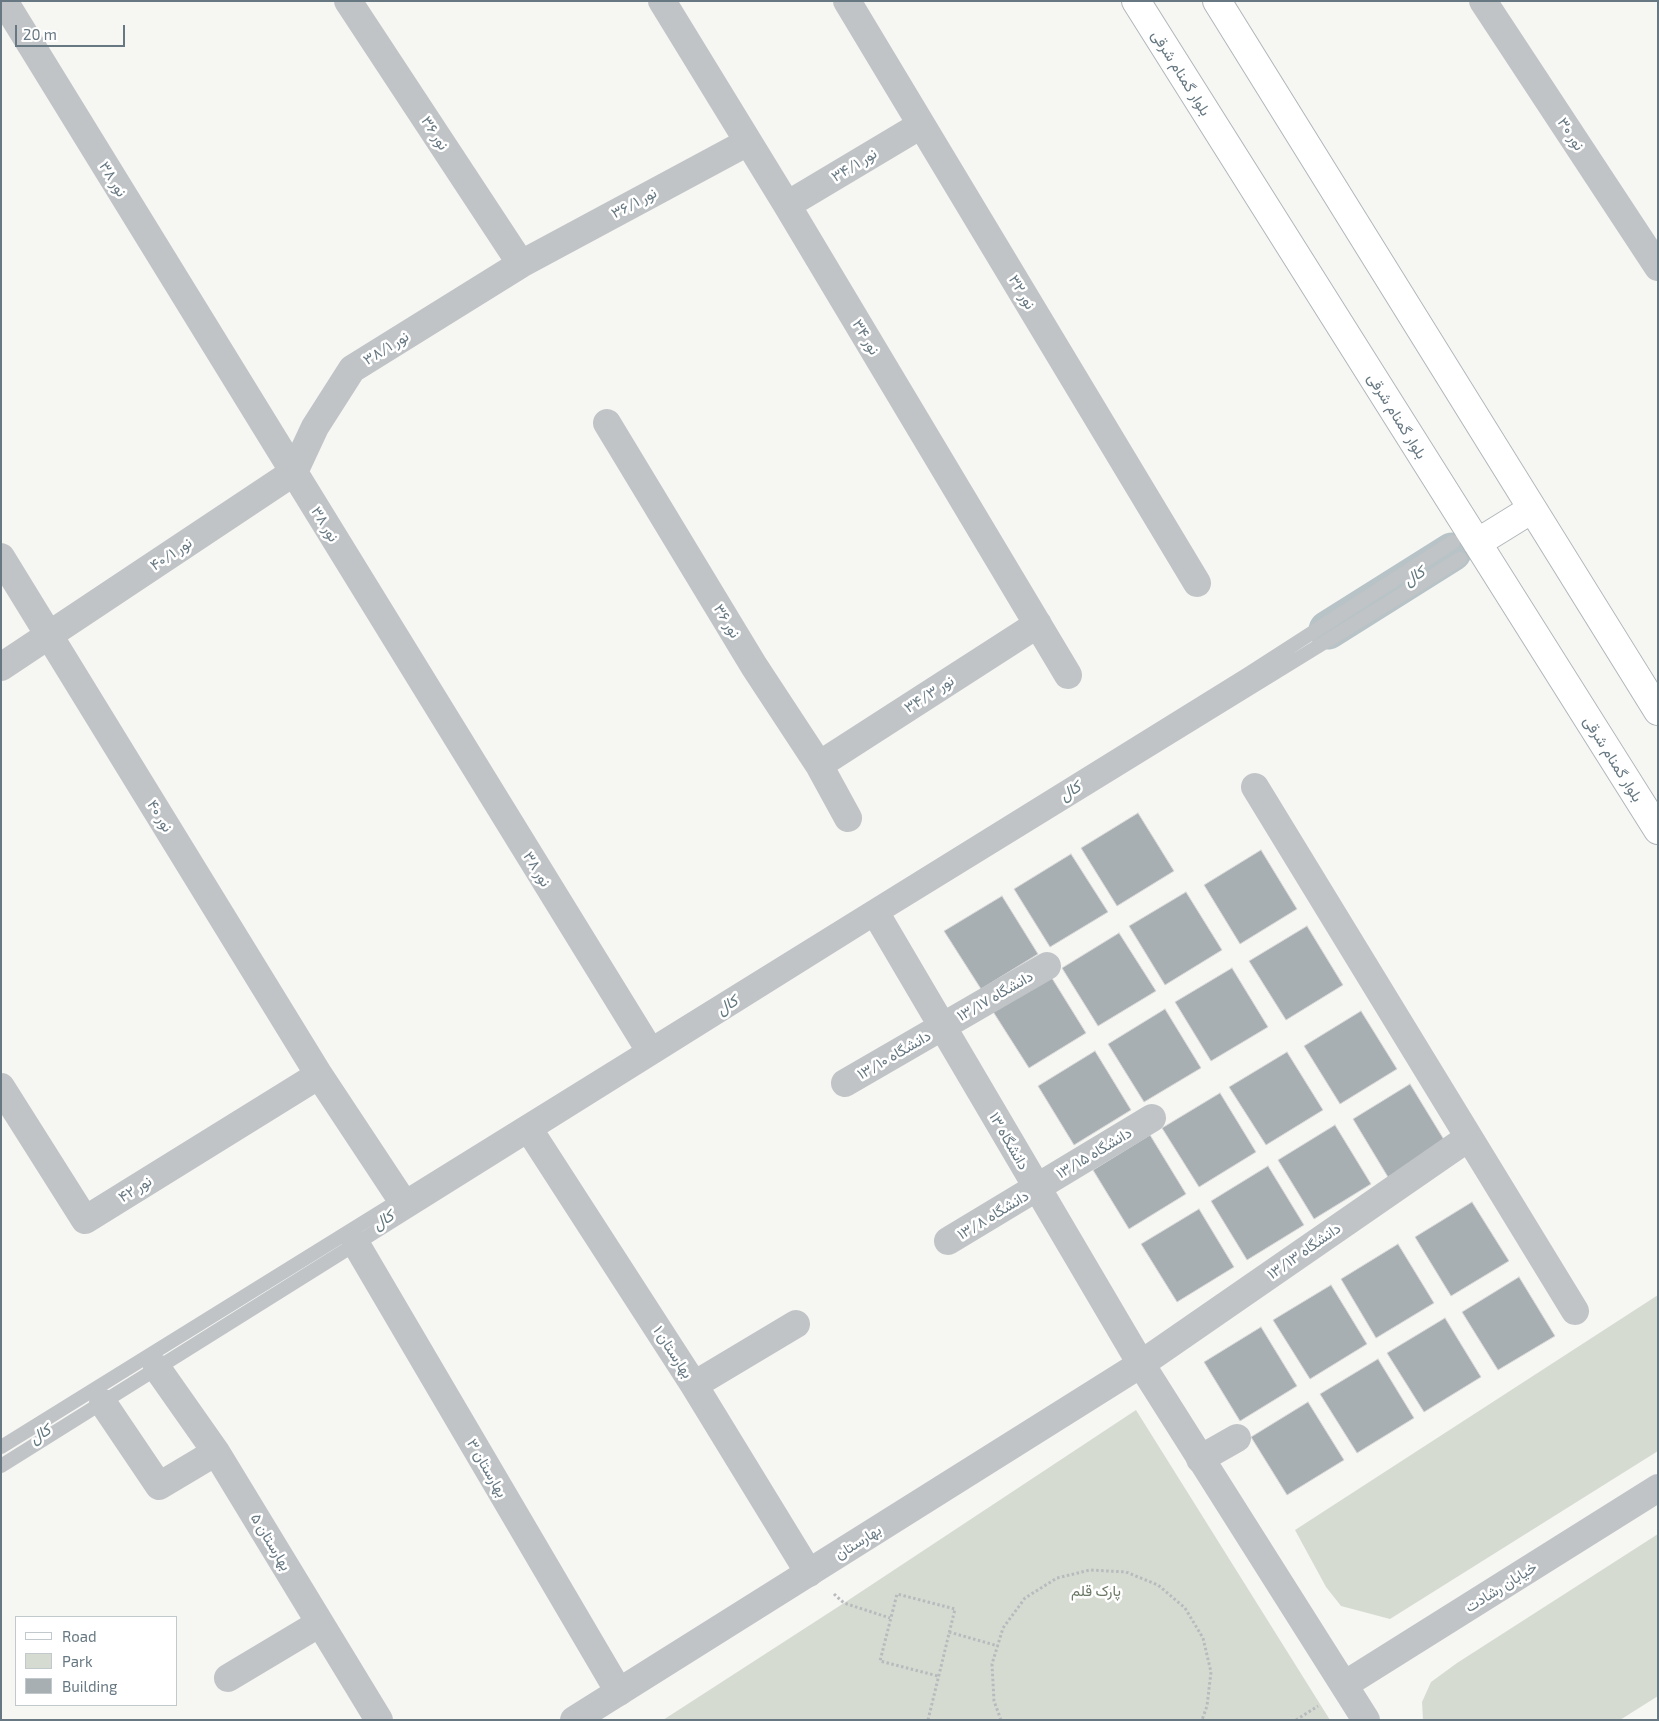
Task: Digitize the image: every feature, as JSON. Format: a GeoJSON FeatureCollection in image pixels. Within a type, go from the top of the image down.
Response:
{"type":"FeatureCollection","features":[{"type":"Feature","properties":{"kind":"main road","name":"بلوار گمنام شرقی"},"geometry":{"type":"LineString","coordinates":[[1136,1],[1463,548],[1658,830]]}},
{"type":"Feature","properties":{"kind":"main road"},"geometry":{"type":"LineString","coordinates":[[1217,1],[1658,711]]}},
{"type":"Feature","properties":{"kind":"main road"},"geometry":{"type":"LineString","coordinates":[[1463,548],[1532,509]]}},
{"type":"Feature","properties":{"kind":"street","name":"نور ۳۸"},"geometry":{"type":"LineString","coordinates":[[4,1],[647,1046]]}},
{"type":"Feature","properties":{"kind":"street","name":"نور ۳۶"},"geometry":{"type":"LineString","coordinates":[[348,1],[521,264]]}},
{"type":"Feature","properties":{"kind":"street","name":"نور ۳۴"},"geometry":{"type":"LineString","coordinates":[[662,1],[787,205],[1068,675]]}},
{"type":"Feature","properties":{"kind":"street","name":"نور ۳۲"},"geometry":{"type":"LineString","coordinates":[[848,1],[1197,583]]}},
{"type":"Feature","properties":{"kind":"street","name":"نور ۳۰"},"geometry":{"type":"LineString","coordinates":[[1483,1],[1658,267]]}},
{"type":"Feature","properties":{"kind":"street","name":"نور ۳۴/۱"},"geometry":{"type":"LineString","coordinates":[[787,205],[921,125]]}},
{"type":"Feature","properties":{"kind":"street","name":"نور ۳۶/۱"},"geometry":{"type":"LineString","coordinates":[[521,264],[748,142]]}},
{"type":"Feature","properties":{"kind":"street","name":"نور ۳۸/۱"},"geometry":{"type":"LineString","coordinates":[[294,472],[315,427],[352,369],[521,264]]}},
{"type":"Feature","properties":{"kind":"street","name":"نور ۳۶"},"geometry":{"type":"LineString","coordinates":[[607,423],[754,666],[820,765],[848,818]]}},
{"type":"Feature","properties":{"kind":"street","name":"نور ۴۰/۱"},"geometry":{"type":"LineString","coordinates":[[1,667],[49,637],[294,472]]}},
{"type":"Feature","properties":{"kind":"street","name":"نور ۴۰"},"geometry":{"type":"LineString","coordinates":[[1,557],[319,1075],[401,1199]]}},
{"type":"Feature","properties":{"kind":"street","name":"نور ۳۴/۳"},"geometry":{"type":"LineString","coordinates":[[820,765],[1038,624]]}},
{"type":"Feature","properties":{"kind":"street"},"geometry":{"type":"LineString","coordinates":[[1254,787],[1575,1311]]}},
{"type":"Feature","properties":{"kind":"street","name":"دانشگاه ۱۳"},"geometry":{"type":"LineString","coordinates":[[878,917],[1141,1364],[1366,1720]]}},
{"type":"Feature","properties":{"kind":"street","name":"دانشگاه ۱۳/۱۷"},"geometry":{"type":"LineString","coordinates":[[942,1026],[1047,966]]}},
{"type":"Feature","properties":{"kind":"street","name":"دانشگاه ۱۳/۱۰"},"geometry":{"type":"LineString","coordinates":[[845,1083],[942,1026]]}},
{"type":"Feature","properties":{"kind":"street","name":"نور ۴۲"},"geometry":{"type":"LineString","coordinates":[[1,1087],[85,1220],[319,1075]]}},
{"type":"Feature","properties":{"kind":"street","name":"دانشگاه ۱۳/۱۵"},"geometry":{"type":"LineString","coordinates":[[1037,1188],[1152,1118]]}},
{"type":"Feature","properties":{"kind":"street","name":"بهارستان ۱"},"geometry":{"type":"LineString","coordinates":[[532,1134],[694,1385],[809,1573]]}},
{"type":"Feature","properties":{"kind":"street","name":"دانشگاه ۱۳/۱۳"},"geometry":{"type":"LineString","coordinates":[[1141,1364],[1468,1138]]}},
{"type":"Feature","properties":{"kind":"street","name":"دانشگاه ۱۳/۸"},"geometry":{"type":"LineString","coordinates":[[948,1241],[1037,1188]]}},
{"type":"Feature","properties":{"kind":"street","name":"بهارستان ۳"},"geometry":{"type":"LineString","coordinates":[[356,1244],[619,1692]]}},
{"type":"Feature","properties":{"kind":"street"},"geometry":{"type":"LineString","coordinates":[[694,1385],[796,1324]]}},
{"type":"Feature","properties":{"kind":"street","name":"بهارستان"},"geometry":{"type":"LineString","coordinates":[[574,1720],[1141,1364]]}},
{"type":"Feature","properties":{"kind":"street","name":"بهارستان ۵"},"geometry":{"type":"LineString","coordinates":[[157,1368],[216,1452],[379,1720]]}},
{"type":"Feature","properties":{"kind":"street"},"geometry":{"type":"LineString","coordinates":[[103,1403],[159,1486],[216,1452]]}},
{"type":"Feature","properties":{"kind":"street"},"geometry":{"type":"LineString","coordinates":[[1200,1459],[1237,1438]]}},
{"type":"Feature","properties":{"kind":"street","name":"خیابان رشادت"},"geometry":{"type":"LineString","coordinates":[[1344,1685],[1658,1488]]}},
{"type":"Feature","properties":{"kind":"street"},"geometry":{"type":"LineString","coordinates":[[228,1678],[320,1623]]}},
{"type":"Feature","properties":{"kind":"lane"},"geometry":{"type":"LineString","coordinates":[[1,1466],[1463,548]]}},
{"type":"Feature","properties":{"kind":"lane"},"geometry":{"type":"LineString","coordinates":[[1,1447],[1248,674],[1463,548]]}},
{"type":"Feature","properties":{"kind":"path"},"geometry":{"type":"LineString","coordinates":[[1001,1720],[994,1701],[992,1664],[1003,1628],[1025,1598],[1057,1578],[1090,1570],[1126,1572],[1158,1585],[1184,1608],[1203,1638],[1211,1672],[1207,1706],[1202,1720]]}},
{"type":"Feature","properties":{"kind":"path"},"geometry":{"type":"LineString","coordinates":[[809,1573],[844,1603],[890,1618]]}},
{"type":"Feature","properties":{"kind":"path"},"geometry":{"type":"LineString","coordinates":[[928,1720],[955,1609],[897,1594],[880,1661],[938,1676]]}},
{"type":"Feature","properties":{"kind":"path"},"geometry":{"type":"LineString","coordinates":[[949,1632],[998,1646]]}},
{"type":"Feature","properties":{"kind":"green space"},"geometry":{"type":"Polygon","coordinates":[[[1658,1295],[1658,1451],[1390,1619],[1341,1606],[1326,1587],[1295,1530],[1658,1295]]]}},
{"type":"Feature","properties":{"kind":"green space","name":"پارک قلم"},"geometry":{"type":"Polygon","coordinates":[[[1136,1410],[1330,1720],[663,1720],[844,1603],[1136,1410]]]}},
{"type":"Feature","properties":{"kind":"green space"},"geometry":{"type":"Polygon","coordinates":[[[1658,1534],[1658,1696],[1620,1720],[1423,1720],[1422,1702],[1431,1682],[1457,1663],[1658,1534]]]}},
{"type":"Feature","properties":{"kind":"building"},"geometry":{"type":"Polygon","coordinates":[[[1138,813],[1174,871],[1117,906],[1081,848],[1138,813]]]}},
{"type":"Feature","properties":{"kind":"building"},"geometry":{"type":"Polygon","coordinates":[[[1261,850],[1297,909],[1240,944],[1204,885],[1261,850]]]}},
{"type":"Feature","properties":{"kind":"building"},"geometry":{"type":"Polygon","coordinates":[[[1071,854],[1108,912],[1050,947],[1014,889],[1071,854]]]}},
{"type":"Feature","properties":{"kind":"building"},"geometry":{"type":"Polygon","coordinates":[[[1186,892],[1222,950],[1165,985],[1129,926],[1186,892]]]}},
{"type":"Feature","properties":{"kind":"building"},"geometry":{"type":"Polygon","coordinates":[[[1002,896],[1038,954],[981,989],[944,931],[1002,896]]]}},
{"type":"Feature","properties":{"kind":"building"},"geometry":{"type":"Polygon","coordinates":[[[1307,926],[1343,985],[1286,1020],[1249,961],[1307,926]]]}},
{"type":"Feature","properties":{"kind":"building"},"geometry":{"type":"Polygon","coordinates":[[[1119,933],[1156,991],[1098,1026],[1062,968],[1119,933]]]}},
{"type":"Feature","properties":{"kind":"building"},"geometry":{"type":"Polygon","coordinates":[[[1232,968],[1268,1027],[1211,1061],[1175,1002],[1232,968]]]}},
{"type":"Feature","properties":{"kind":"building"},"geometry":{"type":"Polygon","coordinates":[[[1050,975],[1086,1033],[1029,1068],[992,1010],[1050,975]]]}},
{"type":"Feature","properties":{"kind":"building"},"geometry":{"type":"Polygon","coordinates":[[[1165,1009],[1201,1068],[1144,1102],[1108,1044],[1165,1009]]]}},
{"type":"Feature","properties":{"kind":"building"},"geometry":{"type":"Polygon","coordinates":[[[1361,1011],[1397,1069],[1340,1104],[1304,1046],[1361,1011]]]}},
{"type":"Feature","properties":{"kind":"building"},"geometry":{"type":"Polygon","coordinates":[[[1095,1051],[1131,1110],[1074,1145],[1038,1086],[1095,1051]]]}},
{"type":"Feature","properties":{"kind":"building"},"geometry":{"type":"Polygon","coordinates":[[[1287,1052],[1323,1110],[1266,1145],[1229,1087],[1287,1052]]]}},
{"type":"Feature","properties":{"kind":"building"},"geometry":{"type":"Polygon","coordinates":[[[1410,1084],[1446,1143],[1388,1177],[1353,1119],[1410,1084]]]}},
{"type":"Feature","properties":{"kind":"building"},"geometry":{"type":"Polygon","coordinates":[[[1220,1093],[1256,1152],[1199,1187],[1162,1128],[1220,1093]]]}},
{"type":"Feature","properties":{"kind":"building"},"geometry":{"type":"Polygon","coordinates":[[[1335,1125],[1371,1184],[1314,1219],[1278,1160],[1335,1125]]]}},
{"type":"Feature","properties":{"kind":"building"},"geometry":{"type":"Polygon","coordinates":[[[1150,1135],[1186,1194],[1129,1229],[1093,1170],[1150,1135]]]}},
{"type":"Feature","properties":{"kind":"building"},"geometry":{"type":"Polygon","coordinates":[[[1268,1166],[1304,1225],[1247,1260],[1211,1201],[1268,1166]]]}},
{"type":"Feature","properties":{"kind":"building"},"geometry":{"type":"Polygon","coordinates":[[[1472,1202],[1509,1261],[1451,1296],[1415,1237],[1472,1202]]]}},
{"type":"Feature","properties":{"kind":"building"},"geometry":{"type":"Polygon","coordinates":[[[1199,1209],[1234,1267],[1177,1302],[1141,1244],[1199,1209]]]}},
{"type":"Feature","properties":{"kind":"building"},"geometry":{"type":"Polygon","coordinates":[[[1398,1244],[1434,1303],[1376,1338],[1341,1279],[1398,1244]]]}},
{"type":"Feature","properties":{"kind":"building"},"geometry":{"type":"Polygon","coordinates":[[[1519,1277],[1555,1336],[1498,1370],[1462,1312],[1519,1277]]]}},
{"type":"Feature","properties":{"kind":"building"},"geometry":{"type":"Polygon","coordinates":[[[1331,1285],[1367,1344],[1310,1379],[1273,1320],[1331,1285]]]}},
{"type":"Feature","properties":{"kind":"building"},"geometry":{"type":"Polygon","coordinates":[[[1445,1318],[1481,1377],[1424,1412],[1387,1353],[1445,1318]]]}},
{"type":"Feature","properties":{"kind":"building"},"geometry":{"type":"Polygon","coordinates":[[[1261,1327],[1297,1386],[1240,1421],[1204,1362],[1261,1327]]]}},
{"type":"Feature","properties":{"kind":"building"},"geometry":{"type":"Polygon","coordinates":[[[1378,1359],[1414,1418],[1357,1453],[1320,1394],[1378,1359]]]}},
{"type":"Feature","properties":{"kind":"building"},"geometry":{"type":"Polygon","coordinates":[[[1308,1402],[1344,1460],[1287,1495],[1251,1437],[1308,1402]]]}},
{"type":"Feature","properties":{"kind":"waterway","name":"کال"},"geometry":{"type":"LineString","coordinates":[[1328,630],[1452,552]]}}]}
